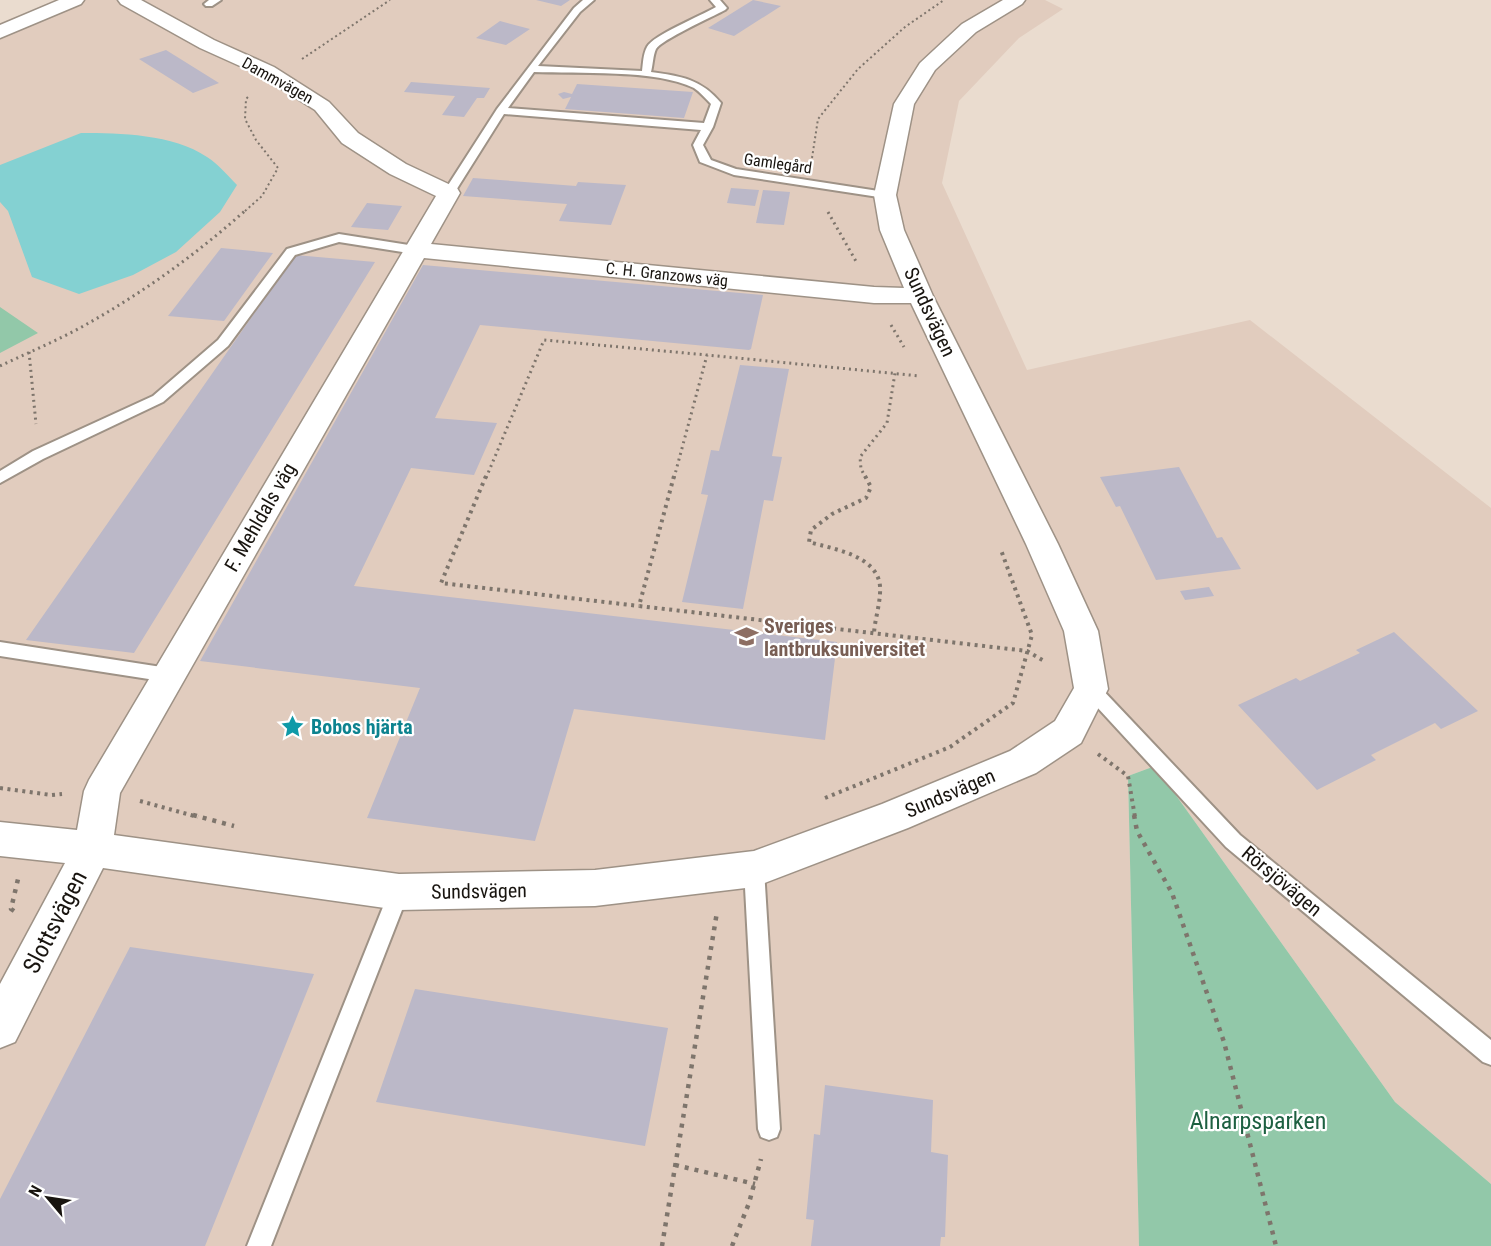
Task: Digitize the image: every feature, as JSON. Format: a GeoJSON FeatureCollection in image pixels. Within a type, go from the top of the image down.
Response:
{"type":"FeatureCollection","features":[{"type":"Feature","properties":{"kind":"street"},"geometry":{"type":"LineString","coordinates":[[0,32],[75,0]]}},
{"type":"Feature","properties":{"kind":"street","name":"Dammvägen"},"geometry":{"type":"LineString","coordinates":[[127,0],[207,44],[276,76],[322,106],[350,138],[398,169],[449,193]]}},
{"type":"Feature","properties":{"kind":"street","name":"Sundsvägen"},"geometry":{"type":"LineString","coordinates":[[0,839],[93,849],[399,892],[595,888],[738,871],[895,816],[1023,762],[1068,732],[1091,689],[1081,631],[1042,544],[920,296],[892,230],[885,195],[904,104],[927,67],[969,28],[1016,0]]}},
{"type":"Feature","properties":{"kind":"street","name":"F. Mehldals väg"},"geometry":{"type":"LineString","coordinates":[[93,849],[102,791],[449,193]]}},
{"type":"Feature","properties":{"kind":"street","name":"C. H. Granzows väg"},"geometry":{"type":"LineString","coordinates":[[415,250],[874,295],[920,296]]}},
{"type":"Feature","properties":{"kind":"street","name":"Slottsvägen"},"geometry":{"type":"LineString","coordinates":[[0,1027],[93,849]]}},
{"type":"Feature","properties":{"kind":"lane"},"geometry":{"type":"LineString","coordinates":[[449,193],[501,111],[531,69],[577,10],[589,0]]}},
{"type":"Feature","properties":{"kind":"lane"},"geometry":{"type":"LineString","coordinates":[[646,74],[651,48],[662,37],[696,23],[722,8],[715,0]]}},
{"type":"Feature","properties":{"kind":"lane","name":"Gamlegård"},"geometry":{"type":"LineString","coordinates":[[531,69],[646,74],[678,79],[698,86],[716,103],[708,127],[698,145],[706,162],[734,172],[885,195]]}},
{"type":"Feature","properties":{"kind":"lane"},"geometry":{"type":"LineString","coordinates":[[501,111],[708,127]]}},
{"type":"Feature","properties":{"kind":"lane"},"geometry":{"type":"LineString","coordinates":[[0,478],[38,455],[158,399],[223,343],[291,252],[339,238],[415,250]]}},
{"type":"Feature","properties":{"kind":"lane"},"geometry":{"type":"LineString","coordinates":[[0,649],[168,675]]}},
{"type":"Feature","properties":{"kind":"lane","name":"Rörsjövägen"},"geometry":{"type":"LineString","coordinates":[[1091,689],[1233,841],[1491,1054]]}},
{"type":"Feature","properties":{"kind":"lane"},"geometry":{"type":"LineString","coordinates":[[738,871],[769,1129]]}},
{"type":"Feature","properties":{"kind":"lane"},"geometry":{"type":"LineString","coordinates":[[259,1246],[399,892]]}},
{"type":"Feature","properties":{"kind":"path"},"geometry":{"type":"LineString","coordinates":[[0,366],[86,325],[162,276],[217,236],[262,196],[279,168],[256,140],[245,119],[246,99],[259,86],[390,0]]}},
{"type":"Feature","properties":{"kind":"path"},"geometry":{"type":"LineString","coordinates":[[909,355],[812,184],[812,158],[818,118],[858,69],[905,27],[944,0]]}},
{"type":"Feature","properties":{"kind":"path"},"geometry":{"type":"LineString","coordinates":[[921,376],[544,340],[441,584],[1027,651]]}},
{"type":"Feature","properties":{"kind":"path"},"geometry":{"type":"LineString","coordinates":[[29,352],[38,455]]}},
{"type":"Feature","properties":{"kind":"path"},"geometry":{"type":"LineString","coordinates":[[639,606],[708,355]]}},
{"type":"Feature","properties":{"kind":"path"},"geometry":{"type":"LineString","coordinates":[[915,366],[927,385]]}},
{"type":"Feature","properties":{"kind":"path"},"geometry":{"type":"LineString","coordinates":[[874,633],[880,584],[873,570],[863,560],[847,552],[809,542],[811,530],[832,514],[867,498],[871,487],[861,469],[860,457],[887,423],[895,373]]}},
{"type":"Feature","properties":{"kind":"path"},"geometry":{"type":"LineString","coordinates":[[823,799],[950,747],[1013,703],[1032,635],[998,542]]}},
{"type":"Feature","properties":{"kind":"path"},"geometry":{"type":"LineString","coordinates":[[1068,732],[1128,776],[1137,831],[1172,893],[1201,984],[1224,1042],[1276,1246]]}},
{"type":"Feature","properties":{"kind":"path"},"geometry":{"type":"LineString","coordinates":[[0,788],[51,795],[102,791],[236,827]]}},
{"type":"Feature","properties":{"kind":"path"},"geometry":{"type":"LineString","coordinates":[[662,1246],[675,1165],[738,871]]}},
{"type":"Feature","properties":{"kind":"path"},"geometry":{"type":"LineString","coordinates":[[732,1246],[755,1184],[769,1129]]}},
{"type":"Feature","properties":{"kind":"path"},"geometry":{"type":"LineString","coordinates":[[675,1165],[755,1184]]}},
{"type":"Feature","properties":{"kind":"shaded area","name":"Sveriges lantbruksuniversitet"},"geometry":{"type":"Polygon","coordinates":[[[75,0],[1045,0],[1063,9],[1019,38],[959,101],[942,183],[1027,370],[1250,320],[1491,508],[1491,1184],[1395,1102],[1155,766],[1128,776],[1139,1246],[0,1246],[0,32],[75,0]]]}},
{"type":"Feature","properties":{"kind":"green space"},"geometry":{"type":"Polygon","coordinates":[[[0,307],[38,333],[0,353],[0,307]]]}},
{"type":"Feature","properties":{"kind":"green space","name":"Alnarpsparken"},"geometry":{"type":"Polygon","coordinates":[[[1155,766],[1395,1102],[1491,1184],[1491,1246],[1139,1246],[1128,776],[1155,766]]]}},
{"type":"Feature","properties":{"kind":"water"},"geometry":{"type":"Polygon","coordinates":[[[81,133],[146,136],[193,149],[211,160],[237,185],[220,212],[176,252],[133,275],[79,294],[32,277],[8,211],[0,202],[0,165],[81,133]]]}},
{"type":"Feature","properties":{"kind":"building"},"geometry":{"type":"Polygon","coordinates":[[[536,0],[570,0],[561,6],[536,0]]]}},
{"type":"Feature","properties":{"kind":"building"},"geometry":{"type":"Polygon","coordinates":[[[753,0],[781,6],[734,36],[708,28],[753,0]]]}},
{"type":"Feature","properties":{"kind":"building"},"geometry":{"type":"Polygon","coordinates":[[[500,21],[530,29],[506,45],[476,38],[500,21]]]}},
{"type":"Feature","properties":{"kind":"building"},"geometry":{"type":"Polygon","coordinates":[[[166,50],[219,83],[193,93],[139,59],[166,50]]]}},
{"type":"Feature","properties":{"kind":"building"},"geometry":{"type":"Polygon","coordinates":[[[411,82],[490,88],[484,98],[477,98],[464,117],[442,115],[455,96],[404,92],[411,82]]]}},
{"type":"Feature","properties":{"kind":"building"},"geometry":{"type":"Polygon","coordinates":[[[577,84],[693,92],[684,118],[565,109],[571,97],[563,99],[558,94],[564,92],[572,94],[577,84]]]}},
{"type":"Feature","properties":{"kind":"building"},"geometry":{"type":"Polygon","coordinates":[[[473,178],[576,186],[578,182],[626,185],[611,225],[559,221],[567,204],[463,196],[473,178]]]}},
{"type":"Feature","properties":{"kind":"building"},"geometry":{"type":"Polygon","coordinates":[[[731,188],[759,190],[755,206],[727,203],[731,188]]]}},
{"type":"Feature","properties":{"kind":"building"},"geometry":{"type":"Polygon","coordinates":[[[763,190],[790,192],[784,225],[756,223],[763,190]]]}},
{"type":"Feature","properties":{"kind":"building"},"geometry":{"type":"Polygon","coordinates":[[[367,203],[402,206],[388,230],[351,227],[367,203]]]}},
{"type":"Feature","properties":{"kind":"building"},"geometry":{"type":"Polygon","coordinates":[[[221,248],[273,253],[224,321],[168,316],[221,248]]]}},
{"type":"Feature","properties":{"kind":"building"},"geometry":{"type":"Polygon","coordinates":[[[295,255],[375,262],[134,653],[26,640],[295,255]]]}},
{"type":"Feature","properties":{"kind":"building"},"geometry":{"type":"Polygon","coordinates":[[[423,265],[763,295],[749,350],[480,325],[435,418],[497,423],[474,475],[411,468],[354,586],[837,642],[825,740],[574,709],[535,841],[367,818],[420,688],[200,661],[423,265]]]}},
{"type":"Feature","properties":{"kind":"building"},"geometry":{"type":"Polygon","coordinates":[[[740,365],[789,369],[772,456],[782,457],[773,501],[764,500],[743,609],[682,602],[708,495],[701,494],[711,450],[719,451],[740,365]]]}},
{"type":"Feature","properties":{"kind":"building"},"geometry":{"type":"Polygon","coordinates":[[[1179,467],[1217,538],[1222,537],[1241,569],[1156,580],[1120,506],[1116,507],[1100,477],[1179,467]]]}},
{"type":"Feature","properties":{"kind":"building"},"geometry":{"type":"Polygon","coordinates":[[[1209,587],[1214,596],[1185,600],[1180,591],[1209,587]]]}},
{"type":"Feature","properties":{"kind":"building"},"geometry":{"type":"Polygon","coordinates":[[[1394,632],[1478,711],[1441,729],[1435,723],[1371,755],[1376,760],[1317,790],[1238,705],[1296,678],[1300,681],[1360,653],[1356,650],[1394,632]]]}},
{"type":"Feature","properties":{"kind":"building"},"geometry":{"type":"Polygon","coordinates":[[[130,947],[314,974],[205,1246],[0,1246],[0,1199],[130,947]]]}},
{"type":"Feature","properties":{"kind":"building"},"geometry":{"type":"Polygon","coordinates":[[[415,989],[668,1028],[645,1146],[376,1102],[415,989]]]}},
{"type":"Feature","properties":{"kind":"building"},"geometry":{"type":"Polygon","coordinates":[[[825,1085],[933,1100],[931,1152],[948,1155],[945,1237],[941,1237],[940,1246],[811,1246],[814,1220],[806,1219],[814,1134],[820,1135],[825,1085]]]}},
{"type":"Feature","properties":{"kind":"place","name":"Sveriges lantbruksuniversitet"},"geometry":{"type":"Point","coordinates":[746,637]}},
{"type":"Feature","properties":{"kind":"place","name":"Bobos hjärta"},"geometry":{"type":"Point","coordinates":[293,727]}}]}
